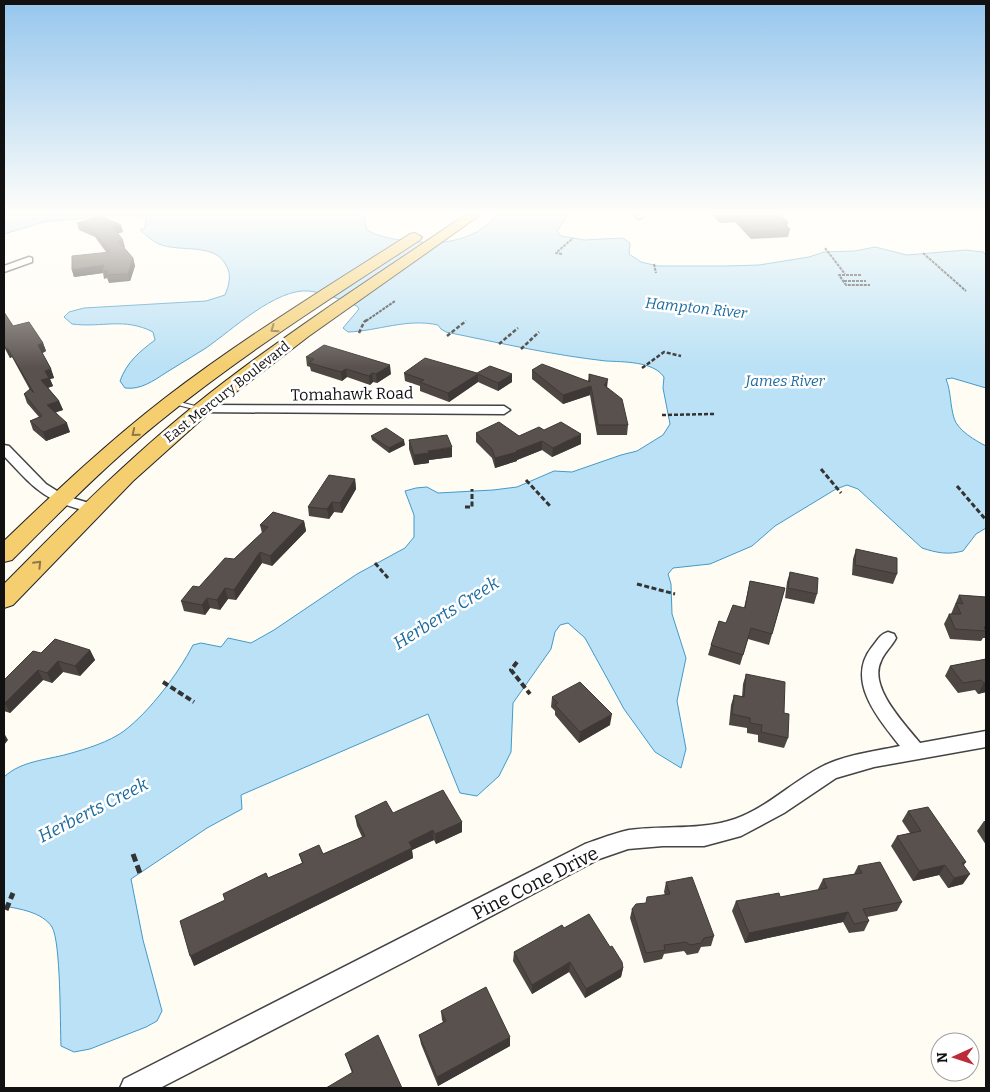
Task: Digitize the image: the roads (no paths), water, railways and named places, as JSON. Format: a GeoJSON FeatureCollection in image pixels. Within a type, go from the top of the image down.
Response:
{"type":"FeatureCollection","features":[{"type":"Feature","properties":{"kind":"main road","name":"East Mercury Boulevard"},"geometry":{"type":"LineString","coordinates":[[4,554],[60,499],[113,451],[172,402],[314,302],[369,266]]}},
{"type":"Feature","properties":{"kind":"main road","name":"East Mercury Boulevard"},"geometry":{"type":"LineString","coordinates":[[4,599],[92,508],[201,409],[250,370],[400,266]]}},
{"type":"Feature","properties":{"kind":"street","name":"Tomahawk Road"},"geometry":{"type":"LineString","coordinates":[[201,409],[318,411],[504,410]]}},
{"type":"Feature","properties":{"kind":"street"},"geometry":{"type":"LineString","coordinates":[[4,449],[41,487],[60,499],[92,508]]}},
{"type":"Feature","properties":{"kind":"street"},"geometry":{"type":"LineString","coordinates":[[888,638],[871,662],[869,678],[876,699],[915,751]]}},
{"type":"Feature","properties":{"kind":"street","name":"Pine Cone Drive"},"geometry":{"type":"LineString","coordinates":[[133,1088],[593,851],[628,840],[663,837],[704,837],[742,827],[777,807],[830,772],[874,758],[986,739]]}},
{"type":"Feature","properties":{"kind":"lane"},"geometry":{"type":"LineString","coordinates":[[172,402],[201,409]]}},
{"type":"Feature","properties":{"kind":"water","name":"James River"},"geometry":{"type":"Polygon","coordinates":[[[226,266],[986,266],[986,388],[952,378],[946,379],[956,422],[967,435],[986,446],[986,528],[976,534],[963,551],[947,553],[927,550],[922,548],[858,489],[847,485],[836,489],[775,526],[752,546],[710,564],[673,568],[668,574],[671,584],[672,614],[686,658],[677,701],[686,749],[681,768],[655,752],[624,709],[585,638],[568,623],[560,625],[555,632],[551,649],[513,703],[511,752],[499,776],[477,796],[460,793],[428,714],[241,795],[242,809],[207,828],[131,879],[143,940],[162,1011],[157,1021],[90,1049],[74,1052],[61,1046],[59,966],[52,927],[37,915],[4,906],[4,777],[26,764],[90,747],[111,739],[124,731],[144,713],[163,691],[180,668],[193,645],[201,643],[221,647],[228,638],[251,643],[274,630],[357,574],[405,548],[414,537],[414,515],[405,491],[427,487],[438,493],[517,487],[554,471],[572,472],[637,451],[663,435],[670,424],[663,388],[664,377],[653,368],[645,365],[606,361],[526,348],[446,332],[438,325],[426,323],[404,324],[348,332],[343,328],[359,309],[357,306],[327,295],[309,291],[296,292],[269,303],[241,321],[206,348],[152,382],[136,388],[125,388],[120,381],[126,368],[134,358],[155,340],[153,332],[123,324],[72,324],[64,317],[69,312],[84,308],[206,301],[225,295],[229,284],[226,266]]]}},
{"type":"Feature","properties":{"kind":"water label","name":"Hampton River"},"geometry":{"type":"Point","coordinates":[696,308]}},
{"type":"Feature","properties":{"kind":"water label","name":"Herberts Creek"},"geometry":{"type":"Point","coordinates":[446,613]}},
{"type":"Feature","properties":{"kind":"water label","name":"Herberts Creek"},"geometry":{"type":"Point","coordinates":[93,810]}}]}
